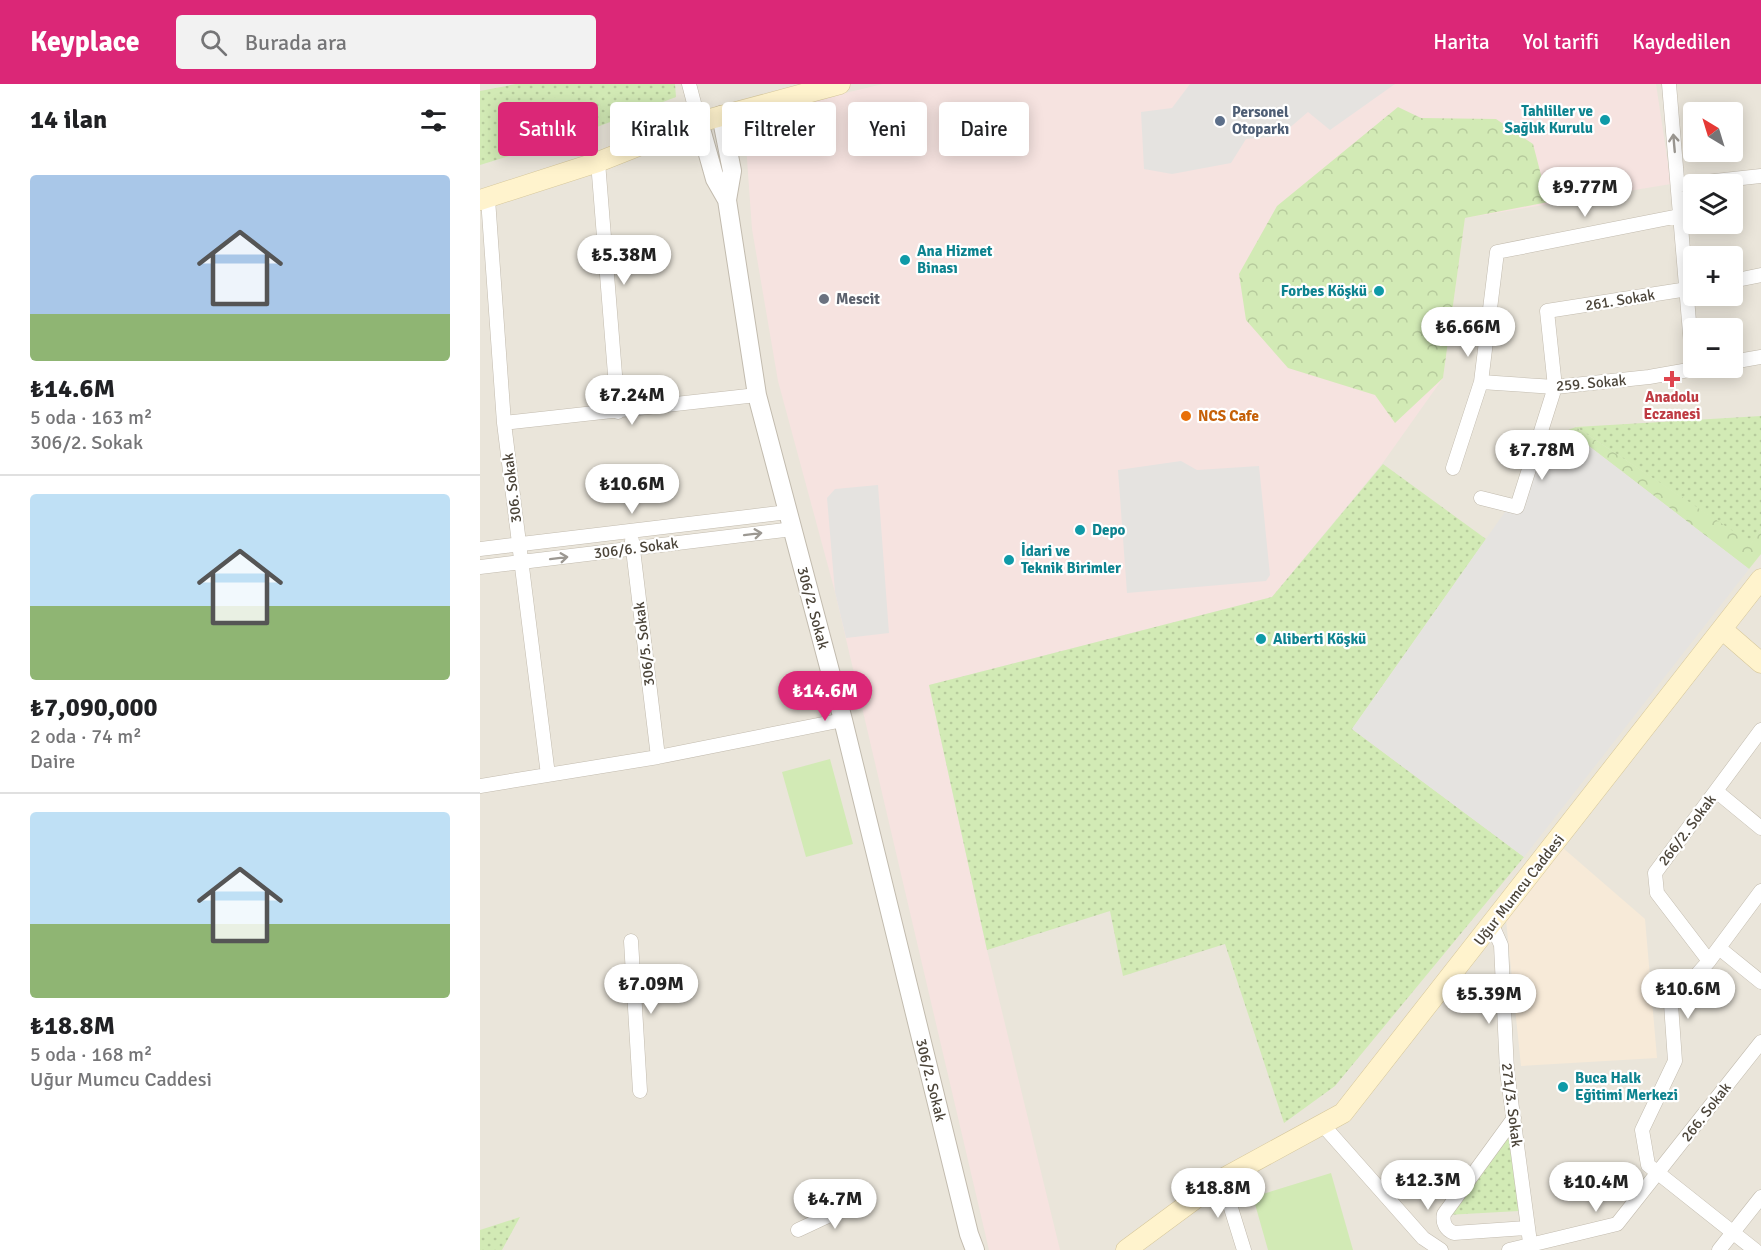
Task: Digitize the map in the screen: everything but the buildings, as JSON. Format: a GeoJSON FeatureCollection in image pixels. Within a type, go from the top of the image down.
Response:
{"type":"FeatureCollection","features":[{"type":"Feature","properties":{"kind":"main road"},"geometry":{"type":"LineString","coordinates":[[710,118],[840,84]]}},
{"type":"Feature","properties":{"kind":"main road"},"geometry":{"type":"LineString","coordinates":[[484,199],[613,156]]}},
{"type":"Feature","properties":{"kind":"main road","name":"Uğur Mumcu Caddesi"},"geometry":{"type":"LineString","coordinates":[[1125,1249],[1222,1179],[1343,1113],[1761,579]]}},
{"type":"Feature","properties":{"kind":"main road"},"geometry":{"type":"LineString","coordinates":[[1722,630],[1761,663]]}},
{"type":"Feature","properties":{"kind":"street"},"geometry":{"type":"LineString","coordinates":[[689,84],[694,102]]}},
{"type":"Feature","properties":{"kind":"street"},"geometry":{"type":"LineString","coordinates":[[1670,84],[1679,216],[1684,246]]}},
{"type":"Feature","properties":{"kind":"street"},"geometry":{"type":"LineString","coordinates":[[721,115],[732,171],[727,200]]}},
{"type":"Feature","properties":{"kind":"street","name":"306/2. Sokak"},"geometry":{"type":"LineString","coordinates":[[709,156],[715,179],[727,200],[756,395],[843,720],[971,1245]]}},
{"type":"Feature","properties":{"kind":"street"},"geometry":{"type":"LineString","coordinates":[[598,162],[618,412]]}},
{"type":"Feature","properties":{"kind":"street"},"geometry":{"type":"LineString","coordinates":[[1678,185],[1761,176]]}},
{"type":"Feature","properties":{"kind":"street","name":"306. Sokak"},"geometry":{"type":"LineString","coordinates":[[484,199],[504,423],[548,775]]}},
{"type":"Feature","properties":{"kind":"street"},"geometry":{"type":"LineString","coordinates":[[1452,468],[1481,382],[1497,252],[1679,216]]}},
{"type":"Feature","properties":{"kind":"street"},"geometry":{"type":"LineString","coordinates":[[1743,278],[1761,275]]}},
{"type":"Feature","properties":{"kind":"street","name":"261. Sokak"},"geometry":{"type":"LineString","coordinates":[[1556,387],[1547,311],[1683,289]]}},
{"type":"Feature","properties":{"kind":"street"},"geometry":{"type":"LineString","coordinates":[[1743,360],[1761,357]]}},
{"type":"Feature","properties":{"kind":"street","name":"259. Sokak"},"geometry":{"type":"LineString","coordinates":[[1481,382],[1556,387],[1649,377],[1683,370]]}},
{"type":"Feature","properties":{"kind":"street"},"geometry":{"type":"LineString","coordinates":[[1481,498],[1517,507],[1556,387]]}},
{"type":"Feature","properties":{"kind":"street"},"geometry":{"type":"LineString","coordinates":[[504,423],[756,395]]}},
{"type":"Feature","properties":{"kind":"street","name":"306/6. Sokak"},"geometry":{"type":"LineString","coordinates":[[480,549],[631,531],[790,520]]}},
{"type":"Feature","properties":{"kind":"street","name":"306/6. Sokak"},"geometry":{"type":"LineString","coordinates":[[480,567],[633,549],[790,520]]}},
{"type":"Feature","properties":{"kind":"street","name":"306/5. Sokak"},"geometry":{"type":"LineString","coordinates":[[631,531],[658,757]]}},
{"type":"Feature","properties":{"kind":"street"},"geometry":{"type":"LineString","coordinates":[[480,786],[658,757],[843,720]]}},
{"type":"Feature","properties":{"kind":"street","name":"266/2. Sokak"},"geometry":{"type":"LineString","coordinates":[[1709,961],[1657,893],[1654,873],[1761,730]]}},
{"type":"Feature","properties":{"kind":"street"},"geometry":{"type":"LineString","coordinates":[[1716,791],[1761,828]]}},
{"type":"Feature","properties":{"kind":"street"},"geometry":{"type":"LineString","coordinates":[[1755,1250],[1648,1165],[1642,1130],[1675,1061],[1671,1004],[1709,961],[1761,891]]}},
{"type":"Feature","properties":{"kind":"street","name":"271/3. Sokak"},"geometry":{"type":"LineString","coordinates":[[1492,925],[1501,945],[1507,1071],[1530,1247]]}},
{"type":"Feature","properties":{"kind":"street"},"geometry":{"type":"LineString","coordinates":[[631,941],[640,1091]]}},
{"type":"Feature","properties":{"kind":"street"},"geometry":{"type":"LineString","coordinates":[[1719,948],[1761,981]]}},
{"type":"Feature","properties":{"kind":"street","name":"266. Sokak"},"geometry":{"type":"LineString","coordinates":[[1509,1250],[1530,1247],[1617,1224],[1761,1042]]}},
{"type":"Feature","properties":{"kind":"street"},"geometry":{"type":"LineString","coordinates":[[1514,1118],[1444,1214],[1443,1222],[1447,1229],[1454,1233],[1527,1228]]}},
{"type":"Feature","properties":{"kind":"street"},"geometry":{"type":"LineString","coordinates":[[1322,1124],[1423,1238],[1441,1250]]}},
{"type":"Feature","properties":{"kind":"street"},"geometry":{"type":"LineString","coordinates":[[1222,1179],[1244,1250]]}},
{"type":"Feature","properties":{"kind":"street"},"geometry":{"type":"LineString","coordinates":[[1719,1250],[1761,1197]]}},
{"type":"Feature","properties":{"kind":"street"},"geometry":{"type":"LineString","coordinates":[[798,1230],[860,1201]]}},
{"type":"Feature","properties":{"kind":"shaded area"},"geometry":{"type":"Polygon","coordinates":[[[480,84],[1761,84],[1761,1250],[480,1250],[480,84]]]}},
{"type":"Feature","properties":{"kind":"shaded area"},"geometry":{"type":"Polygon","coordinates":[[[883,84],[1656,84],[1671,184],[1465,218],[1443,378],[1382,464],[1272,597],[929,685],[987,950],[1060,1250],[989,1250],[835,592],[778,381],[752,229],[747,156],[836,156],[836,102],[807,102],[883,84]]]}},
{"type":"Feature","properties":{"kind":"shaded area","name":"Personel Otoparkı"},"geometry":{"type":"Polygon","coordinates":[[[1190,84],[1395,84],[1330,130],[1308,112],[1280,136],[1246,139],[1231,163],[1172,174],[1144,169],[1141,112],[1172,108],[1190,84]]]}},
{"type":"Feature","properties":{"kind":"shaded area"},"geometry":{"type":"Polygon","coordinates":[[[1568,430],[1749,569],[1524,857],[1352,729],[1507,509],[1568,430]]]}},
{"type":"Feature","properties":{"kind":"shaded area"},"geometry":{"type":"Polygon","coordinates":[[[1181,461],[1197,470],[1259,466],[1270,575],[1266,581],[1127,593],[1118,470],[1181,461]]]}},
{"type":"Feature","properties":{"kind":"shaded area"},"geometry":{"type":"Polygon","coordinates":[[[878,485],[889,633],[846,638],[835,592],[827,498],[835,489],[878,485]]]}},
{"type":"Feature","properties":{"kind":"shaded area"},"geometry":{"type":"Polygon","coordinates":[[[1563,848],[1645,919],[1657,1058],[1521,1066],[1506,920],[1563,848]]]}},
{"type":"Feature","properties":{"kind":"green space"},"geometry":{"type":"Polygon","coordinates":[[[516,84],[675,84],[676,97],[663,102],[610,102],[610,122],[598,127],[598,102],[498,102],[498,156],[509,156],[480,165],[480,91],[516,84]]]}},
{"type":"Feature","properties":{"kind":"green space"},"geometry":{"type":"Polygon","coordinates":[[[573,94],[574,102],[541,102],[541,100],[573,94]]]}},
{"type":"Feature","properties":{"kind":"green space"},"geometry":{"type":"Polygon","coordinates":[[[1398,107],[1421,118],[1496,119],[1533,144],[1548,202],[1465,218],[1443,378],[1395,423],[1375,395],[1288,368],[1246,320],[1239,274],[1277,206],[1398,107]]]}},
{"type":"Feature","properties":{"kind":"green space"},"geometry":{"type":"Polygon","coordinates":[[[1761,416],[1761,529],[1751,544],[1576,427],[1761,416]]]}},
{"type":"Feature","properties":{"kind":"green space"},"geometry":{"type":"Polygon","coordinates":[[[1576,427],[1751,543],[1761,529],[1761,554],[1749,569],[1568,430],[1576,427]]]}},
{"type":"Feature","properties":{"kind":"green space"},"geometry":{"type":"Polygon","coordinates":[[[1383,464],[1486,539],[1352,729],[1524,857],[1335,1086],[1284,1123],[1225,944],[1123,976],[1110,911],[987,950],[929,685],[1272,597],[1383,464]]]}},
{"type":"Feature","properties":{"kind":"green space"},"geometry":{"type":"Polygon","coordinates":[[[830,759],[853,844],[806,857],[782,772],[830,759]]]}},
{"type":"Feature","properties":{"kind":"green space"},"geometry":{"type":"Polygon","coordinates":[[[1511,1128],[1519,1211],[1446,1215],[1511,1128]]]}},
{"type":"Feature","properties":{"kind":"green space"},"geometry":{"type":"Polygon","coordinates":[[[1331,1173],[1353,1250],[1268,1250],[1253,1197],[1331,1173]]]}},
{"type":"Feature","properties":{"kind":"green space"},"geometry":{"type":"Polygon","coordinates":[[[520,1217],[502,1250],[480,1250],[480,1230],[520,1217]]]}},
{"type":"Feature","properties":{"kind":"place","name":"Tahliller ve Sağlık Kurulu"},"geometry":{"type":"Point","coordinates":[1605,120]}},
{"type":"Feature","properties":{"kind":"place","name":"Personel Otoparkı"},"geometry":{"type":"Point","coordinates":[1220,121]}},
{"type":"Feature","properties":{"kind":"place","name":"Ana Hizmet Binası"},"geometry":{"type":"Point","coordinates":[905,260]}},
{"type":"Feature","properties":{"kind":"place","name":"Forbes Köşkü"},"geometry":{"type":"Point","coordinates":[1379,291]}},
{"type":"Feature","properties":{"kind":"place","name":"Mescit"},"geometry":{"type":"Point","coordinates":[824,299]}},
{"type":"Feature","properties":{"kind":"place","name":"Anadolu Eczanesi"},"geometry":{"type":"Point","coordinates":[1672,379]}},
{"type":"Feature","properties":{"kind":"place","name":"NCS Cafe"},"geometry":{"type":"Point","coordinates":[1186,416]}},
{"type":"Feature","properties":{"kind":"place","name":"Depo"},"geometry":{"type":"Point","coordinates":[1080,530]}},
{"type":"Feature","properties":{"kind":"place","name":"İdari ve Teknik Birimler"},"geometry":{"type":"Point","coordinates":[1009,560]}},
{"type":"Feature","properties":{"kind":"place","name":"Aliberti Köşkü"},"geometry":{"type":"Point","coordinates":[1261,639]}},
{"type":"Feature","properties":{"kind":"place","name":"Buca Halk Eğitimi Merkezi"},"geometry":{"type":"Point","coordinates":[1563,1087]}}]}
